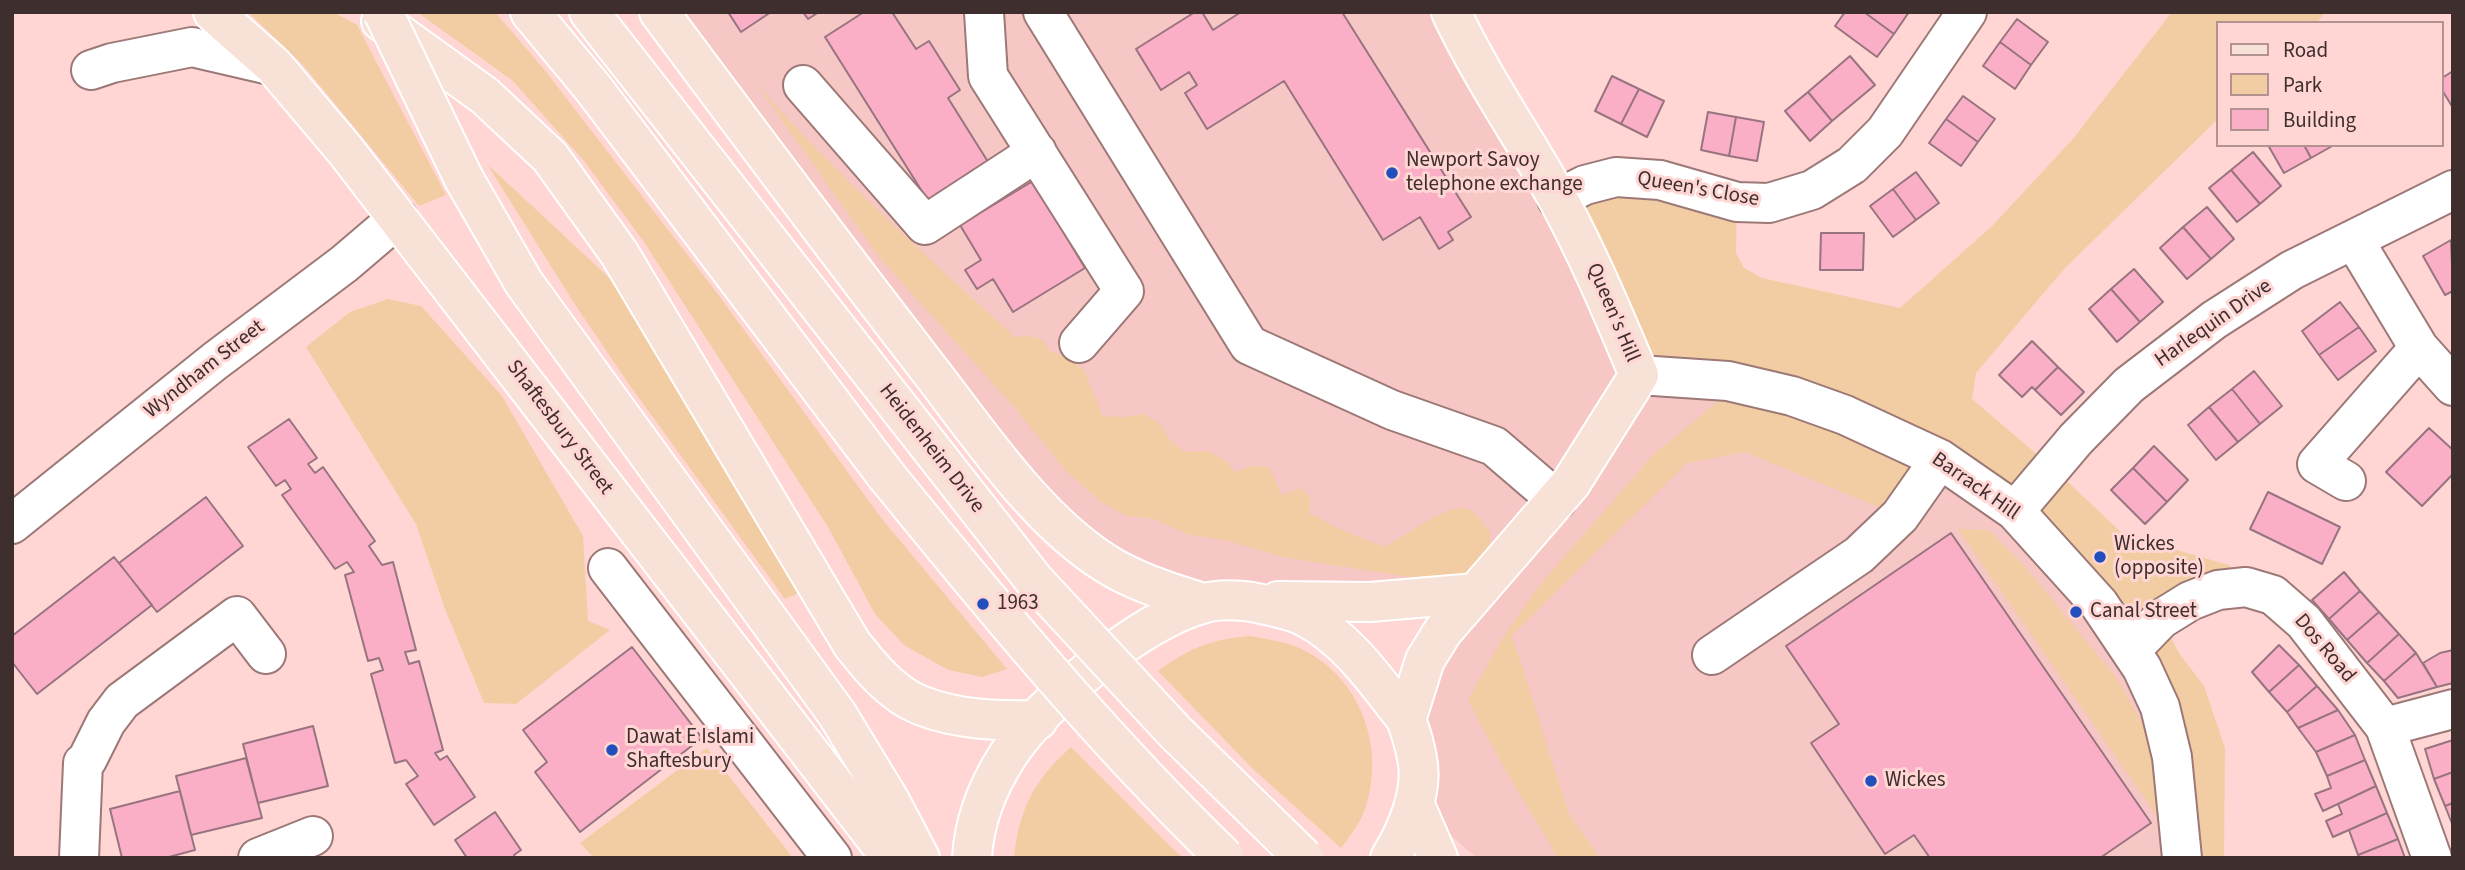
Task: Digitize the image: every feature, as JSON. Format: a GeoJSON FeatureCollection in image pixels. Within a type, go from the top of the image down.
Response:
{"type":"FeatureCollection","features":[{"type":"Feature","properties":{"kind":"main road","name":"Shaftesbury Street"},"geometry":{"type":"LineString","coordinates":[[213,12],[274,66],[345,150],[891,858]]}},
{"type":"Feature","properties":{"kind":"main road"},"geometry":{"type":"LineString","coordinates":[[368,12],[485,96],[550,157],[619,253],[845,632],[869,666],[918,705],[993,722],[1038,720]]}},
{"type":"Feature","properties":{"kind":"main road"},"geometry":{"type":"LineString","coordinates":[[383,12],[464,179],[524,283],[837,714],[890,801],[919,858]]}},
{"type":"Feature","properties":{"kind":"main road"},"geometry":{"type":"LineString","coordinates":[[530,12],[593,88],[885,474],[1020,637],[1159,794],[1225,858]]}},
{"type":"Feature","properties":{"kind":"main road","name":"Heidenheim Drive"},"geometry":{"type":"LineString","coordinates":[[589,12],[1034,580],[1175,732],[1304,858]]}},
{"type":"Feature","properties":{"kind":"main road"},"geometry":{"type":"LineString","coordinates":[[659,12],[839,254],[1007,469],[1048,516],[1105,563],[1151,587],[1203,603],[1370,602],[1476,593]]}},
{"type":"Feature","properties":{"kind":"main road","name":"Queen's Hill"},"geometry":{"type":"LineString","coordinates":[[1406,720],[1425,660],[1443,631],[1571,483],[1639,375],[1586,253],[1473,58],[1451,12]]}},
{"type":"Feature","properties":{"kind":"main road"},"geometry":{"type":"LineString","coordinates":[[1244,601],[1304,616],[1341,643],[1374,677],[1406,720],[1418,760],[1415,805],[1401,840],[1390,858]]}},
{"type":"Feature","properties":{"kind":"main road"},"geometry":{"type":"LineString","coordinates":[[972,858],[973,833],[990,786],[1010,752],[1038,720],[1075,683],[1120,646],[1159,622],[1203,603]]}},
{"type":"Feature","properties":{"kind":"main road"},"geometry":{"type":"LineString","coordinates":[[1415,805],[1438,858]]}},
{"type":"Feature","properties":{"kind":"street"},"geometry":{"type":"LineString","coordinates":[[984,12],[988,76],[1124,290],[1079,343]]}},
{"type":"Feature","properties":{"kind":"street"},"geometry":{"type":"LineString","coordinates":[[1043,12],[1249,345],[1392,410],[1494,446],[1557,500]]}},
{"type":"Feature","properties":{"kind":"street","name":"Queen's Close"},"geometry":{"type":"LineString","coordinates":[[1557,199],[1585,185],[1616,177],[1660,180],[1737,202],[1769,203],[1812,190],[1852,165],[1885,132],[1968,12]]}},
{"type":"Feature","properties":{"kind":"street"},"geometry":{"type":"LineString","coordinates":[[91,69],[192,47],[274,66]]}},
{"type":"Feature","properties":{"kind":"street"},"geometry":{"type":"LineString","coordinates":[[803,85],[925,225],[1037,152]]}},
{"type":"Feature","properties":{"kind":"street","name":"Harlequin Drive"},"geometry":{"type":"LineString","coordinates":[[2015,511],[2077,439],[2129,385],[2214,320],[2292,270],[2453,190]]}},
{"type":"Feature","properties":{"kind":"street","name":"Wyndham Street"},"geometry":{"type":"LineString","coordinates":[[12,524],[215,361],[344,264],[398,218]]}},
{"type":"Feature","properties":{"kind":"street"},"geometry":{"type":"LineString","coordinates":[[2354,240],[2419,348],[2453,386]]}},
{"type":"Feature","properties":{"kind":"street"},"geometry":{"type":"LineString","coordinates":[[2346,481],[2318,464],[2419,348]]}},
{"type":"Feature","properties":{"kind":"street","name":"Barrack Hill"},"geometry":{"type":"LineString","coordinates":[[1639,375],[1728,381],[1792,396],[1845,415],[1940,459],[2015,511],[2099,604],[2131,650],[2160,707],[2172,757],[2182,858]]}},
{"type":"Feature","properties":{"kind":"street"},"geometry":{"type":"LineString","coordinates":[[1712,655],[1859,555],[1900,516],[1940,459]]}},
{"type":"Feature","properties":{"kind":"street"},"geometry":{"type":"LineString","coordinates":[[608,568],[832,858]]}},
{"type":"Feature","properties":{"kind":"street","name":"Dos Road"},"geometry":{"type":"LineString","coordinates":[[2131,650],[2161,619],[2190,601],[2218,590],[2246,587],[2273,595],[2304,622],[2385,727],[2432,858]]}},
{"type":"Feature","properties":{"kind":"street"},"geometry":{"type":"LineString","coordinates":[[79,858],[83,763],[106,722],[122,701],[237,616],[266,654]]}},
{"type":"Feature","properties":{"kind":"street"},"geometry":{"type":"LineString","coordinates":[[2385,727],[2453,709]]}},
{"type":"Feature","properties":{"kind":"street"},"geometry":{"type":"LineString","coordinates":[[258,858],[313,836]]}},
{"type":"Feature","properties":{"kind":"shaded area"},"geometry":{"type":"Polygon","coordinates":[[[659,12],[1451,12],[1557,199],[1940,459],[2131,650],[2182,858],[1477,858],[1415,805],[1406,720],[1476,594],[1244,601],[1105,563],[659,12]]]}},
{"type":"Feature","properties":{"kind":"green space"},"geometry":{"type":"Polygon","coordinates":[[[248,12],[333,12],[357,25],[446,195],[419,206],[303,65],[248,12]]]}},
{"type":"Feature","properties":{"kind":"green space"},"geometry":{"type":"Polygon","coordinates":[[[417,12],[495,12],[543,68],[717,293],[882,519],[1007,669],[982,677],[948,670],[904,645],[875,614],[828,527],[644,242],[584,161],[513,81],[417,12]]]}},
{"type":"Feature","properties":{"kind":"green space"},"geometry":{"type":"Polygon","coordinates":[[[2172,12],[2325,12],[2318,21],[2216,21],[2216,121],[2064,269],[1976,373],[1972,399],[2052,467],[2124,535],[2229,565],[2246,587],[2161,619],[2179,653],[2204,686],[2225,748],[2224,858],[2182,858],[2172,757],[2099,604],[1905,442],[1639,375],[1557,199],[1585,185],[1737,202],[1736,253],[1744,268],[1762,278],[1900,308],[1992,226],[2072,140],[2172,12]]]}},
{"type":"Feature","properties":{"kind":"green space"},"geometry":{"type":"Polygon","coordinates":[[[756,84],[882,214],[1015,337],[1029,336],[1043,340],[1049,351],[1071,359],[1084,370],[1103,416],[1145,414],[1161,425],[1170,440],[1185,452],[1208,451],[1226,461],[1235,472],[1252,466],[1270,467],[1281,495],[1301,488],[1311,499],[1309,513],[1384,547],[1428,520],[1453,509],[1464,508],[1472,511],[1490,531],[1490,544],[1476,572],[1459,580],[1409,577],[1282,557],[1224,540],[1190,535],[1150,518],[1126,516],[1100,501],[1065,470],[1014,407],[880,258],[756,84]]]}},
{"type":"Feature","properties":{"kind":"green space"},"geometry":{"type":"Polygon","coordinates":[[[487,164],[616,284],[799,593],[785,599],[628,383],[487,164]]]}},
{"type":"Feature","properties":{"kind":"green space"},"geometry":{"type":"Polygon","coordinates":[[[388,299],[421,306],[502,396],[583,536],[588,621],[610,630],[516,704],[484,703],[445,609],[416,524],[306,347],[350,312],[388,299]]]}},
{"type":"Feature","properties":{"kind":"green space"},"geometry":{"type":"Polygon","coordinates":[[[1722,398],[1798,415],[1883,450],[1915,472],[1900,516],[1745,452],[1687,463],[1512,635],[1569,814],[1600,858],[1558,858],[1503,766],[1468,700],[1500,642],[1538,587],[1653,455],[1722,398]]]}},
{"type":"Feature","properties":{"kind":"green space"},"geometry":{"type":"Polygon","coordinates":[[[1958,529],[1989,530],[2026,568],[2115,676],[2152,740],[2166,829],[1958,529]]]}},
{"type":"Feature","properties":{"kind":"green space"},"geometry":{"type":"Polygon","coordinates":[[[1250,636],[1297,647],[1318,659],[1336,674],[1351,692],[1362,713],[1369,735],[1371,782],[1361,817],[1341,848],[1252,768],[1158,671],[1201,646],[1250,636]]]}},
{"type":"Feature","properties":{"kind":"green space"},"geometry":{"type":"Polygon","coordinates":[[[1071,747],[1183,858],[1014,858],[1020,825],[1030,796],[1047,771],[1071,747]]]}},
{"type":"Feature","properties":{"kind":"green space"},"geometry":{"type":"Polygon","coordinates":[[[707,748],[793,858],[594,858],[580,843],[707,748]]]}},
{"type":"Feature","properties":{"kind":"building"},"geometry":{"type":"Polygon","coordinates":[[[728,12],[771,12],[741,32],[728,12]]]}},
{"type":"Feature","properties":{"kind":"building"},"geometry":{"type":"Polygon","coordinates":[[[803,12],[819,12],[808,19],[803,12]]]}},
{"type":"Feature","properties":{"kind":"building"},"geometry":{"type":"Polygon","coordinates":[[[864,12],[892,12],[916,49],[929,41],[960,90],[948,98],[990,165],[930,204],[825,37],[864,12]]]}},
{"type":"Feature","properties":{"kind":"building","name":"Newport Savoy telephone exchange"},"geometry":{"type":"Polygon","coordinates":[[[1195,12],[1202,12],[1213,30],[1241,12],[1342,12],[1471,217],[1448,232],[1453,240],[1439,249],[1420,217],[1383,240],[1284,81],[1207,129],[1185,93],[1197,85],[1189,72],[1161,90],[1136,49],[1195,12]]]}},
{"type":"Feature","properties":{"kind":"building"},"geometry":{"type":"Polygon","coordinates":[[[1845,12],[1864,12],[1894,34],[1877,57],[1835,26],[1845,12]]]}},
{"type":"Feature","properties":{"kind":"building"},"geometry":{"type":"Polygon","coordinates":[[[1864,12],[1909,12],[1894,34],[1864,12]]]}},
{"type":"Feature","properties":{"kind":"building"},"geometry":{"type":"Polygon","coordinates":[[[2017,19],[2048,42],[2031,65],[2000,42],[2017,19]]]}},
{"type":"Feature","properties":{"kind":"building"},"geometry":{"type":"Polygon","coordinates":[[[2000,42],[2031,65],[2015,89],[1983,66],[2000,42]]]}},
{"type":"Feature","properties":{"kind":"building"},"geometry":{"type":"Polygon","coordinates":[[[1850,56],[1875,85],[1832,121],[1808,92],[1850,56]]]}},
{"type":"Feature","properties":{"kind":"building"},"geometry":{"type":"Polygon","coordinates":[[[2453,71],[2453,108],[2444,93],[2444,77],[2453,71]]]}},
{"type":"Feature","properties":{"kind":"building"},"geometry":{"type":"Polygon","coordinates":[[[1612,76],[1639,89],[1621,124],[1595,111],[1612,76]]]}},
{"type":"Feature","properties":{"kind":"building"},"geometry":{"type":"Polygon","coordinates":[[[1639,89],[1664,101],[1647,137],[1621,124],[1639,89]]]}},
{"type":"Feature","properties":{"kind":"building"},"geometry":{"type":"Polygon","coordinates":[[[1808,92],[1832,121],[1810,141],[1785,111],[1808,92]]]}},
{"type":"Feature","properties":{"kind":"building"},"geometry":{"type":"Polygon","coordinates":[[[1963,96],[1995,119],[1978,142],[1946,119],[1963,96]]]}},
{"type":"Feature","properties":{"kind":"building"},"geometry":{"type":"Polygon","coordinates":[[[1708,112],[1736,117],[1729,156],[1701,150],[1708,112]]]}},
{"type":"Feature","properties":{"kind":"building"},"geometry":{"type":"Polygon","coordinates":[[[1736,117],[1764,122],[1757,161],[1729,156],[1736,117]]]}},
{"type":"Feature","properties":{"kind":"building"},"geometry":{"type":"Polygon","coordinates":[[[1946,119],[1978,142],[1961,166],[1929,143],[1946,119]]]}},
{"type":"Feature","properties":{"kind":"building"},"geometry":{"type":"Polygon","coordinates":[[[2269,147],[2305,147],[2311,158],[2284,173],[2269,147]]]}},
{"type":"Feature","properties":{"kind":"building"},"geometry":{"type":"Polygon","coordinates":[[[2305,147],[2330,147],[2311,158],[2305,147]]]}},
{"type":"Feature","properties":{"kind":"building"},"geometry":{"type":"Polygon","coordinates":[[[2253,152],[2281,186],[2260,204],[2231,170],[2253,152]]]}},
{"type":"Feature","properties":{"kind":"building"},"geometry":{"type":"Polygon","coordinates":[[[2231,170],[2260,204],[2237,222],[2209,188],[2231,170]]]}},
{"type":"Feature","properties":{"kind":"building"},"geometry":{"type":"Polygon","coordinates":[[[1916,172],[1939,203],[1916,220],[1893,189],[1916,172]]]}},
{"type":"Feature","properties":{"kind":"building"},"geometry":{"type":"Polygon","coordinates":[[[1033,181],[1085,268],[1013,312],[993,279],[977,289],[965,270],[981,260],[960,225],[1033,181]]]}},
{"type":"Feature","properties":{"kind":"building"},"geometry":{"type":"Polygon","coordinates":[[[1893,189],[1916,220],[1893,237],[1870,206],[1893,189]]]}},
{"type":"Feature","properties":{"kind":"building"},"geometry":{"type":"Polygon","coordinates":[[[2207,207],[2234,239],[2211,259],[2183,227],[2207,207]]]}},
{"type":"Feature","properties":{"kind":"building"},"geometry":{"type":"Polygon","coordinates":[[[2183,227],[2211,259],[2187,279],[2160,248],[2183,227]]]}},
{"type":"Feature","properties":{"kind":"building"},"geometry":{"type":"Polygon","coordinates":[[[1821,233],[1864,233],[1863,270],[1820,270],[1821,233]]]}},
{"type":"Feature","properties":{"kind":"building"},"geometry":{"type":"Polygon","coordinates":[[[2451,240],[2453,291],[2445,295],[2423,256],[2451,240]]]}},
{"type":"Feature","properties":{"kind":"building"},"geometry":{"type":"Polygon","coordinates":[[[2134,269],[2163,302],[2140,322],[2111,289],[2134,269]]]}},
{"type":"Feature","properties":{"kind":"building"},"geometry":{"type":"Polygon","coordinates":[[[2111,289],[2140,322],[2117,342],[2089,309],[2111,289]]]}},
{"type":"Feature","properties":{"kind":"building"},"geometry":{"type":"Polygon","coordinates":[[[2340,302],[2359,327],[2319,355],[2302,331],[2340,302]]]}},
{"type":"Feature","properties":{"kind":"building"},"geometry":{"type":"Polygon","coordinates":[[[2359,327],[2376,351],[2338,380],[2319,355],[2359,327]]]}},
{"type":"Feature","properties":{"kind":"building"},"geometry":{"type":"Polygon","coordinates":[[[2032,341],[2058,367],[2035,390],[2032,387],[2022,397],[1999,375],[2032,341]]]}},
{"type":"Feature","properties":{"kind":"building"},"geometry":{"type":"Polygon","coordinates":[[[2058,367],[2084,392],[2061,415],[2035,390],[2058,367]]]}},
{"type":"Feature","properties":{"kind":"building"},"geometry":{"type":"Polygon","coordinates":[[[2254,371],[2282,406],[2260,424],[2232,389],[2254,371]]]}},
{"type":"Feature","properties":{"kind":"building"},"geometry":{"type":"Polygon","coordinates":[[[2232,389],[2260,424],[2238,442],[2209,407],[2232,389]]]}},
{"type":"Feature","properties":{"kind":"building"},"geometry":{"type":"Polygon","coordinates":[[[2209,407],[2238,442],[2216,460],[2188,425],[2209,407]]]}},
{"type":"Feature","properties":{"kind":"building"},"geometry":{"type":"Polygon","coordinates":[[[289,419],[317,458],[308,464],[315,473],[323,467],[375,541],[369,546],[382,565],[393,562],[416,650],[405,652],[409,664],[419,661],[443,750],[435,753],[440,760],[447,756],[475,797],[434,825],[406,784],[418,776],[406,760],[395,763],[371,674],[383,670],[379,658],[368,661],[345,575],[354,572],[347,562],[335,569],[282,495],[291,489],[285,480],[276,486],[248,447],[289,419]]]}},
{"type":"Feature","properties":{"kind":"building"},"geometry":{"type":"Polygon","coordinates":[[[2429,428],[2453,450],[2453,474],[2422,506],[2386,472],[2429,428]]]}},
{"type":"Feature","properties":{"kind":"building"},"geometry":{"type":"Polygon","coordinates":[[[2154,446],[2188,480],[2167,502],[2133,468],[2154,446]]]}},
{"type":"Feature","properties":{"kind":"building"},"geometry":{"type":"Polygon","coordinates":[[[2133,468],[2167,502],[2145,524],[2111,490],[2133,468]]]}},
{"type":"Feature","properties":{"kind":"building"},"geometry":{"type":"Polygon","coordinates":[[[2268,492],[2340,527],[2322,564],[2250,529],[2268,492]]]}},
{"type":"Feature","properties":{"kind":"building"},"geometry":{"type":"Polygon","coordinates":[[[206,497],[243,546],[157,612],[119,563],[206,497]]]}},
{"type":"Feature","properties":{"kind":"building"},"geometry":{"type":"Polygon","coordinates":[[[1951,533],[2151,823],[2100,858],[1930,858],[1914,835],[1885,854],[1811,743],[1839,724],[1786,646],[1951,533]]]}},
{"type":"Feature","properties":{"kind":"building"},"geometry":{"type":"Polygon","coordinates":[[[114,557],[152,605],[37,694],[12,662],[12,636],[114,557]]]}},
{"type":"Feature","properties":{"kind":"building"},"geometry":{"type":"Polygon","coordinates":[[[2344,572],[2360,591],[2329,619],[2312,600],[2344,572]]]}},
{"type":"Feature","properties":{"kind":"building"},"geometry":{"type":"Polygon","coordinates":[[[2360,591],[2379,612],[2347,640],[2329,619],[2360,591]]]}},
{"type":"Feature","properties":{"kind":"building"},"geometry":{"type":"Polygon","coordinates":[[[2379,612],[2399,634],[2367,663],[2347,640],[2379,612]]]}},
{"type":"Feature","properties":{"kind":"building"},"geometry":{"type":"Polygon","coordinates":[[[2399,634],[2416,653],[2384,681],[2367,663],[2399,634]]]}},
{"type":"Feature","properties":{"kind":"building"},"geometry":{"type":"Polygon","coordinates":[[[2279,645],[2299,665],[2269,692],[2252,672],[2279,645]]]}},
{"type":"Feature","properties":{"kind":"building","name":"Dawat E Islami Shaftesbury"},"geometry":{"type":"Polygon","coordinates":[[[632,647],[702,738],[580,832],[535,772],[547,762],[523,730],[632,647]]]}},
{"type":"Feature","properties":{"kind":"building"},"geometry":{"type":"Polygon","coordinates":[[[2453,650],[2453,683],[2437,687],[2423,663],[2440,653],[2453,650]]]}},
{"type":"Feature","properties":{"kind":"building"},"geometry":{"type":"Polygon","coordinates":[[[2416,653],[2437,687],[2398,698],[2384,681],[2416,653]]]}},
{"type":"Feature","properties":{"kind":"building"},"geometry":{"type":"Polygon","coordinates":[[[2299,665],[2317,686],[2287,712],[2269,692],[2299,665]]]}},
{"type":"Feature","properties":{"kind":"building"},"geometry":{"type":"Polygon","coordinates":[[[2317,686],[2338,710],[2298,728],[2287,712],[2317,686]]]}},
{"type":"Feature","properties":{"kind":"building"},"geometry":{"type":"Polygon","coordinates":[[[2338,710],[2355,735],[2316,752],[2298,728],[2338,710]]]}},
{"type":"Feature","properties":{"kind":"building"},"geometry":{"type":"Polygon","coordinates":[[[313,726],[328,786],[258,803],[243,744],[313,726]]]}},
{"type":"Feature","properties":{"kind":"building"},"geometry":{"type":"Polygon","coordinates":[[[2355,735],[2365,760],[2327,776],[2316,752],[2355,735]]]}},
{"type":"Feature","properties":{"kind":"building"},"geometry":{"type":"Polygon","coordinates":[[[2453,740],[2453,772],[2434,779],[2425,749],[2453,740]]]}},
{"type":"Feature","properties":{"kind":"building"},"geometry":{"type":"Polygon","coordinates":[[[246,758],[262,818],[191,835],[176,776],[246,758]]]}},
{"type":"Feature","properties":{"kind":"building"},"geometry":{"type":"Polygon","coordinates":[[[2365,760],[2376,786],[2323,811],[2315,794],[2331,788],[2327,776],[2365,760]]]}},
{"type":"Feature","properties":{"kind":"building"},"geometry":{"type":"Polygon","coordinates":[[[2453,772],[2453,803],[2445,806],[2434,779],[2453,772]]]}},
{"type":"Feature","properties":{"kind":"building"},"geometry":{"type":"Polygon","coordinates":[[[2376,786],[2387,813],[2333,837],[2326,821],[2342,814],[2338,804],[2376,786]]]}},
{"type":"Feature","properties":{"kind":"building"},"geometry":{"type":"Polygon","coordinates":[[[180,791],[195,850],[165,858],[122,858],[110,809],[180,791]]]}},
{"type":"Feature","properties":{"kind":"building"},"geometry":{"type":"Polygon","coordinates":[[[2453,803],[2453,826],[2445,806],[2453,803]]]}},
{"type":"Feature","properties":{"kind":"building"},"geometry":{"type":"Polygon","coordinates":[[[495,812],[521,850],[514,855],[515,858],[467,858],[455,840],[495,812]]]}},
{"type":"Feature","properties":{"kind":"building"},"geometry":{"type":"Polygon","coordinates":[[[2387,813],[2398,839],[2358,855],[2349,830],[2387,813]]]}},
{"type":"Feature","properties":{"kind":"building"},"geometry":{"type":"Polygon","coordinates":[[[2398,839],[2405,858],[2359,858],[2358,855],[2398,839]]]}},
{"type":"Feature","properties":{"kind":"place","name":"Newport Savoy telephone exchange"},"geometry":{"type":"Point","coordinates":[1392,173]}},
{"type":"Feature","properties":{"kind":"place","name":"Wickes (opposite)"},"geometry":{"type":"Point","coordinates":[2100,557]}},
{"type":"Feature","properties":{"kind":"place","name":"1963"},"geometry":{"type":"Point","coordinates":[983,604]}},
{"type":"Feature","properties":{"kind":"place","name":"Canal Street"},"geometry":{"type":"Point","coordinates":[2076,612]}},
{"type":"Feature","properties":{"kind":"place","name":"Dawat E Islami Shaftesbury"},"geometry":{"type":"Point","coordinates":[612,750]}},
{"type":"Feature","properties":{"kind":"place","name":"Wickes"},"geometry":{"type":"Point","coordinates":[1871,781]}}]}
